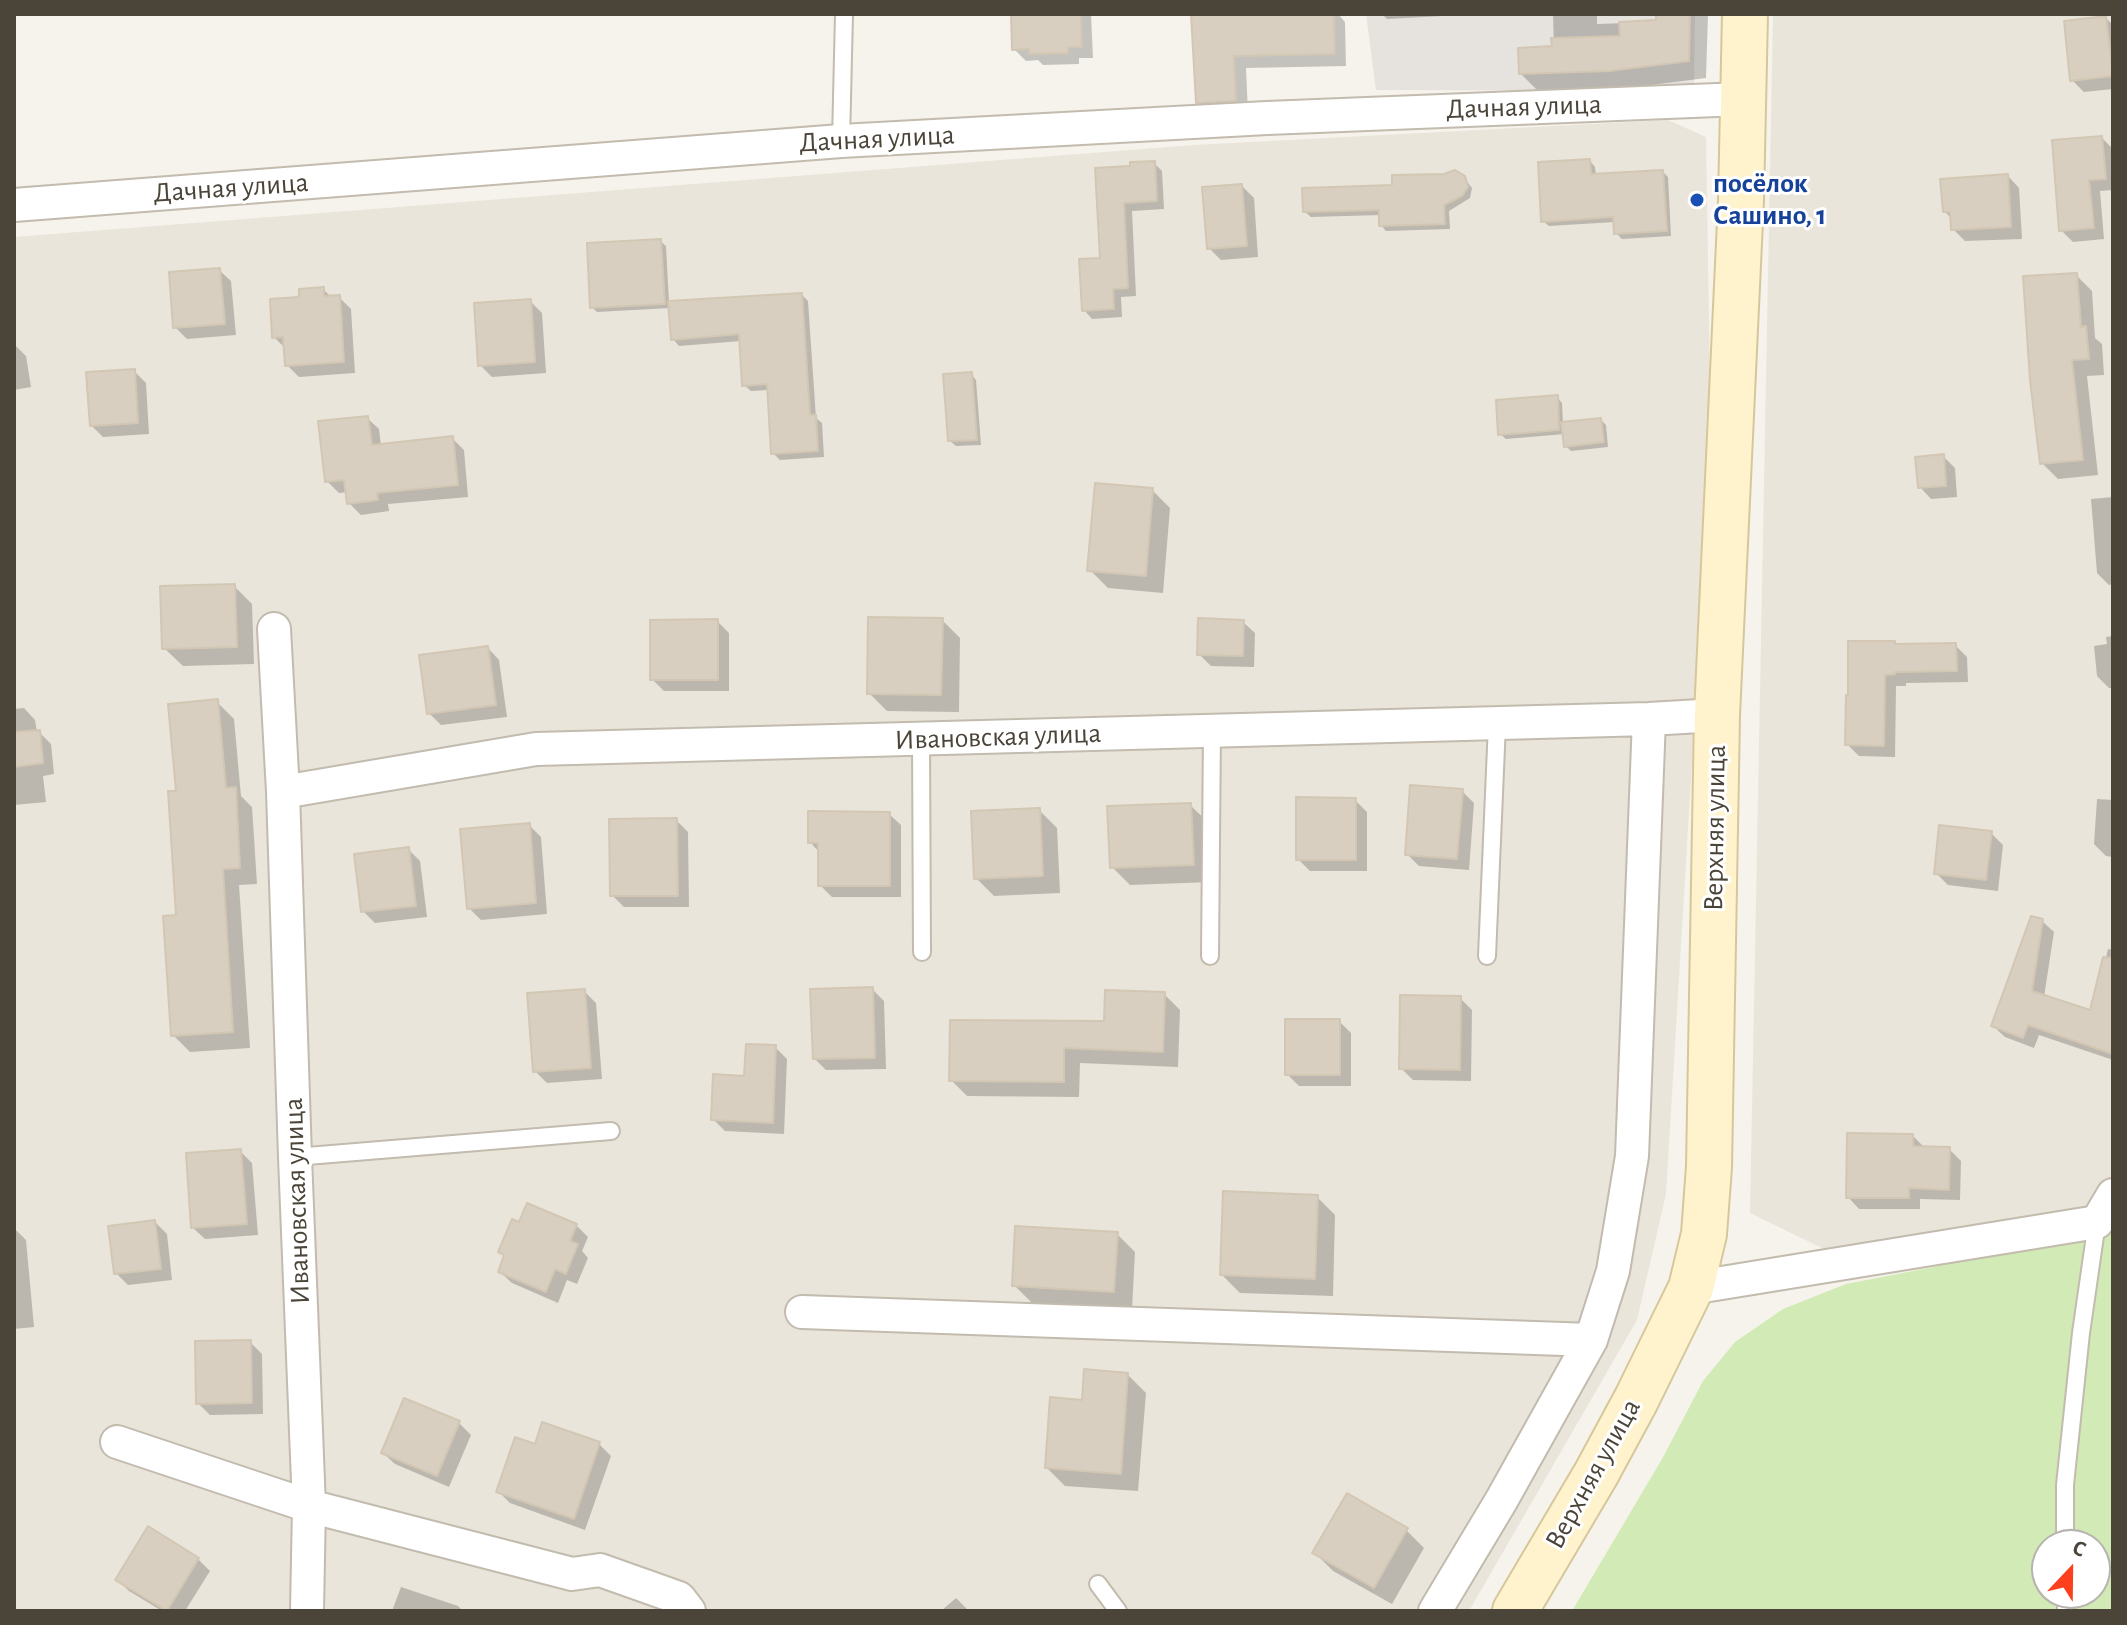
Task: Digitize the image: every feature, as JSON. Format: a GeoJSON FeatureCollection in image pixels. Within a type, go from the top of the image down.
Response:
{"type":"FeatureCollection","features":[{"type":"Feature","properties":{"kind":"street","name":"Верхняя улица"},"geometry":{"type":"LineString","coordinates":[[1519,1605],[1622,1425],[1691,1288],[1704,1234],[1709,1167],[1717,715],[1740,216],[1745,14]]}},
{"type":"Feature","properties":{"kind":"street","name":"Дачная улица"},"geometry":{"type":"LineString","coordinates":[[14,205],[841,141],[1267,118],[1742,99]]}},
{"type":"Feature","properties":{"kind":"street","name":"Ивановская улица"},"geometry":{"type":"LineString","coordinates":[[274,629],[283,792],[309,1506],[307,1611]]}},
{"type":"Feature","properties":{"kind":"street","name":"Ивановская улица"},"geometry":{"type":"LineString","coordinates":[[283,792],[536,749],[1497,724],[1717,715]]}},
{"type":"Feature","properties":{"kind":"street"},"geometry":{"type":"LineString","coordinates":[[1435,1611],[1591,1340],[1613,1271],[1632,1156],[1649,719]]}},
{"type":"Feature","properties":{"kind":"street"},"geometry":{"type":"LineString","coordinates":[[1691,1288],[2105,1208]]}},
{"type":"Feature","properties":{"kind":"street"},"geometry":{"type":"LineString","coordinates":[[802,1312],[1591,1340]]}},
{"type":"Feature","properties":{"kind":"street"},"geometry":{"type":"LineString","coordinates":[[117,1442],[309,1506],[572,1574],[600,1570],[679,1598],[689,1611]]}},
{"type":"Feature","properties":{"kind":"lane"},"geometry":{"type":"LineString","coordinates":[[841,141],[844,14]]}},
{"type":"Feature","properties":{"kind":"lane"},"geometry":{"type":"LineString","coordinates":[[1487,956],[1497,724]]}},
{"type":"Feature","properties":{"kind":"lane"},"geometry":{"type":"LineString","coordinates":[[1210,956],[1212,731]]}},
{"type":"Feature","properties":{"kind":"lane"},"geometry":{"type":"LineString","coordinates":[[921,739],[922,952]]}},
{"type":"Feature","properties":{"kind":"lane"},"geometry":{"type":"LineString","coordinates":[[295,1157],[611,1131]]}},
{"type":"Feature","properties":{"kind":"lane"},"geometry":{"type":"LineString","coordinates":[[2065,1529],[2065,1485],[2081,1333],[2105,1208]]}},
{"type":"Feature","properties":{"kind":"lane"},"geometry":{"type":"LineString","coordinates":[[1098,1584],[1118,1611]]}},
{"type":"Feature","properties":{"kind":"shaded area"},"geometry":{"type":"Polygon","coordinates":[[[1366,14],[1695,14],[1694,91],[1376,90],[1366,14]]]}},
{"type":"Feature","properties":{"kind":"shaded area"},"geometry":{"type":"Polygon","coordinates":[[[1773,14],[2113,14],[2113,1205],[1830,1252],[1750,1213],[1773,14]]]}},
{"type":"Feature","properties":{"kind":"shaded area"},"geometry":{"type":"Polygon","coordinates":[[[1668,120],[1706,137],[1711,447],[1666,1194],[1637,1320],[1469,1611],[14,1611],[14,237],[1194,145],[1668,120]]]}},
{"type":"Feature","properties":{"kind":"green space"},"geometry":{"type":"Polygon","coordinates":[[[2113,1232],[2113,1611],[1572,1611],[1662,1459],[1703,1381],[1735,1342],[1783,1309],[1846,1284],[2113,1232]]]}},
{"type":"Feature","properties":{"kind":"building"},"geometry":{"type":"Polygon","coordinates":[[[1011,14],[1081,14],[1082,47],[1068,47],[1068,53],[1029,54],[1029,49],[1012,50],[1011,14]]]}},
{"type":"Feature","properties":{"kind":"building"},"geometry":{"type":"Polygon","coordinates":[[[1191,14],[1334,14],[1335,54],[1234,56],[1236,101],[1196,103],[1191,14]]]}},
{"type":"Feature","properties":{"kind":"building"},"geometry":{"type":"Polygon","coordinates":[[[1656,14],[1690,14],[1689,61],[1609,71],[1519,74],[1518,48],[1552,46],[1551,38],[1620,36],[1619,22],[1656,20],[1656,14]]]}},
{"type":"Feature","properties":{"kind":"building"},"geometry":{"type":"Polygon","coordinates":[[[2106,16],[2113,76],[2070,81],[2064,21],[2106,16]]]}},
{"type":"Feature","properties":{"kind":"building"},"geometry":{"type":"Polygon","coordinates":[[[2102,136],[2106,179],[2089,180],[2094,228],[2059,231],[2052,140],[2102,136]]]}},
{"type":"Feature","properties":{"kind":"building"},"geometry":{"type":"Polygon","coordinates":[[[1590,159],[1591,174],[1663,170],[1667,231],[1614,234],[1613,217],[1541,222],[1538,162],[1590,159]]]}},
{"type":"Feature","properties":{"kind":"building"},"geometry":{"type":"Polygon","coordinates":[[[1155,161],[1157,201],[1124,203],[1128,288],[1113,289],[1114,309],[1082,311],[1079,259],[1100,258],[1095,168],[1155,161]]]}},
{"type":"Feature","properties":{"kind":"building"},"geometry":{"type":"Polygon","coordinates":[[[1455,170],[1465,176],[1468,187],[1462,196],[1444,205],[1445,224],[1379,226],[1379,210],[1303,212],[1302,188],[1392,185],[1392,175],[1444,174],[1455,170]]]}},
{"type":"Feature","properties":{"kind":"building"},"geometry":{"type":"Polygon","coordinates":[[[2008,174],[2011,227],[1951,230],[1950,212],[1943,212],[1940,179],[2008,174]]]}},
{"type":"Feature","properties":{"kind":"building"},"geometry":{"type":"Polygon","coordinates":[[[1242,184],[1247,246],[1207,249],[1202,187],[1242,184]]]}},
{"type":"Feature","properties":{"kind":"building"},"geometry":{"type":"Polygon","coordinates":[[[661,239],[665,304],[590,308],[587,243],[661,239]]]}},
{"type":"Feature","properties":{"kind":"building"},"geometry":{"type":"Polygon","coordinates":[[[220,268],[225,324],[173,328],[169,272],[220,268]]]}},
{"type":"Feature","properties":{"kind":"building"},"geometry":{"type":"Polygon","coordinates":[[[2077,273],[2081,327],[2086,326],[2089,359],[2072,360],[2083,460],[2040,464],[2023,276],[2077,273]]]}},
{"type":"Feature","properties":{"kind":"building"},"geometry":{"type":"Polygon","coordinates":[[[324,287],[324,296],[340,295],[344,362],[285,366],[283,337],[272,338],[270,299],[299,297],[299,289],[324,287]]]}},
{"type":"Feature","properties":{"kind":"building"},"geometry":{"type":"Polygon","coordinates":[[[802,293],[810,415],[816,415],[818,451],[771,454],[767,384],[742,386],[739,334],[671,340],[668,301],[802,293]]]}},
{"type":"Feature","properties":{"kind":"building"},"geometry":{"type":"Polygon","coordinates":[[[531,299],[535,362],[478,366],[474,303],[531,299]]]}},
{"type":"Feature","properties":{"kind":"building"},"geometry":{"type":"Polygon","coordinates":[[[135,369],[138,423],[90,426],[86,372],[135,369]]]}},
{"type":"Feature","properties":{"kind":"building"},"geometry":{"type":"Polygon","coordinates":[[[972,372],[977,440],[948,441],[943,374],[972,372]]]}},
{"type":"Feature","properties":{"kind":"building"},"geometry":{"type":"Polygon","coordinates":[[[1558,395],[1559,430],[1498,435],[1496,400],[1558,395]]]}},
{"type":"Feature","properties":{"kind":"building"},"geometry":{"type":"Polygon","coordinates":[[[368,416],[372,445],[453,436],[458,485],[377,493],[378,500],[347,504],[344,480],[325,482],[318,421],[368,416]]]}},
{"type":"Feature","properties":{"kind":"building"},"geometry":{"type":"Polygon","coordinates":[[[1601,418],[1604,442],[1564,447],[1561,422],[1601,418]]]}},
{"type":"Feature","properties":{"kind":"building"},"geometry":{"type":"Polygon","coordinates":[[[1944,454],[1946,486],[1918,488],[1915,457],[1944,454]]]}},
{"type":"Feature","properties":{"kind":"building"},"geometry":{"type":"Polygon","coordinates":[[[1095,483],[1153,488],[1146,576],[1087,571],[1095,483]]]}},
{"type":"Feature","properties":{"kind":"building"},"geometry":{"type":"Polygon","coordinates":[[[235,584],[237,647],[162,649],[160,586],[235,584]]]}},
{"type":"Feature","properties":{"kind":"building"},"geometry":{"type":"Polygon","coordinates":[[[868,617],[943,618],[941,695],[867,694],[868,617]]]}},
{"type":"Feature","properties":{"kind":"building"},"geometry":{"type":"Polygon","coordinates":[[[1198,618],[1244,620],[1243,656],[1197,655],[1198,618]]]}},
{"type":"Feature","properties":{"kind":"building"},"geometry":{"type":"Polygon","coordinates":[[[718,619],[718,680],[650,680],[650,620],[718,619]]]}},
{"type":"Feature","properties":{"kind":"building"},"geometry":{"type":"Polygon","coordinates":[[[1848,641],[1956,643],[1957,671],[1895,672],[1885,675],[1884,746],[1845,745],[1848,641]]]}},
{"type":"Feature","properties":{"kind":"building"},"geometry":{"type":"Polygon","coordinates":[[[488,646],[496,705],[427,714],[419,655],[488,646]]]}},
{"type":"Feature","properties":{"kind":"building"},"geometry":{"type":"Polygon","coordinates":[[[218,699],[226,788],[236,787],[240,868],[223,869],[233,1032],[171,1036],[163,916],[176,915],[168,791],[176,791],[168,704],[218,699]]]}},
{"type":"Feature","properties":{"kind":"building"},"geometry":{"type":"Polygon","coordinates":[[[40,730],[43,763],[14,767],[14,732],[40,730]]]}},
{"type":"Feature","properties":{"kind":"building"},"geometry":{"type":"Polygon","coordinates":[[[1410,785],[1463,789],[1457,859],[1405,855],[1410,785]]]}},
{"type":"Feature","properties":{"kind":"building"},"geometry":{"type":"Polygon","coordinates":[[[1296,797],[1356,798],[1356,860],[1296,860],[1296,797]]]}},
{"type":"Feature","properties":{"kind":"building"},"geometry":{"type":"Polygon","coordinates":[[[1191,803],[1194,865],[1110,868],[1107,806],[1191,803]]]}},
{"type":"Feature","properties":{"kind":"building"},"geometry":{"type":"Polygon","coordinates":[[[1040,808],[1043,876],[974,879],[971,811],[1040,808]]]}},
{"type":"Feature","properties":{"kind":"building"},"geometry":{"type":"Polygon","coordinates":[[[808,811],[890,812],[890,886],[818,886],[818,843],[808,843],[808,811]]]}},
{"type":"Feature","properties":{"kind":"building"},"geometry":{"type":"Polygon","coordinates":[[[677,818],[678,896],[610,896],[609,819],[677,818]]]}},
{"type":"Feature","properties":{"kind":"building"},"geometry":{"type":"Polygon","coordinates":[[[530,823],[536,903],[467,909],[460,829],[530,823]]]}},
{"type":"Feature","properties":{"kind":"building"},"geometry":{"type":"Polygon","coordinates":[[[1939,825],[1992,831],[1986,880],[1934,874],[1939,825]]]}},
{"type":"Feature","properties":{"kind":"building"},"geometry":{"type":"Polygon","coordinates":[[[409,847],[416,906],[361,912],[354,854],[409,847]]]}},
{"type":"Feature","properties":{"kind":"building"},"geometry":{"type":"Polygon","coordinates":[[[2031,916],[2043,919],[2032,991],[2090,1010],[2103,957],[2113,958],[2113,1054],[2028,1025],[2023,1038],[1991,1026],[2031,916]]]}},
{"type":"Feature","properties":{"kind":"building"},"geometry":{"type":"Polygon","coordinates":[[[873,987],[875,1058],[813,1059],[810,989],[873,987]]]}},
{"type":"Feature","properties":{"kind":"building"},"geometry":{"type":"Polygon","coordinates":[[[585,989],[591,1068],[533,1072],[527,993],[585,989]]]}},
{"type":"Feature","properties":{"kind":"building"},"geometry":{"type":"Polygon","coordinates":[[[1105,990],[1165,992],[1163,1052],[1064,1048],[1064,1082],[949,1081],[950,1020],[1104,1021],[1105,990]]]}},
{"type":"Feature","properties":{"kind":"building"},"geometry":{"type":"Polygon","coordinates":[[[1400,995],[1461,996],[1460,1070],[1399,1069],[1400,995]]]}},
{"type":"Feature","properties":{"kind":"building"},"geometry":{"type":"Polygon","coordinates":[[[1285,1019],[1340,1019],[1340,1075],[1285,1075],[1285,1019]]]}},
{"type":"Feature","properties":{"kind":"building"},"geometry":{"type":"Polygon","coordinates":[[[746,1044],[776,1045],[773,1123],[711,1120],[713,1074],[744,1076],[746,1044]]]}},
{"type":"Feature","properties":{"kind":"building"},"geometry":{"type":"Polygon","coordinates":[[[1847,1133],[1913,1134],[1913,1146],[1950,1147],[1949,1190],[1909,1188],[1909,1198],[1846,1198],[1847,1133]]]}},
{"type":"Feature","properties":{"kind":"building"},"geometry":{"type":"Polygon","coordinates":[[[241,1149],[247,1224],[191,1228],[186,1153],[241,1149]]]}},
{"type":"Feature","properties":{"kind":"building"},"geometry":{"type":"Polygon","coordinates":[[[1223,1191],[1318,1195],[1315,1279],[1220,1275],[1223,1191]]]}},
{"type":"Feature","properties":{"kind":"building"},"geometry":{"type":"Polygon","coordinates":[[[527,1203],[577,1224],[570,1241],[578,1244],[566,1274],[555,1269],[546,1292],[498,1272],[504,1255],[498,1252],[512,1219],[519,1222],[527,1203]]]}},
{"type":"Feature","properties":{"kind":"building"},"geometry":{"type":"Polygon","coordinates":[[[155,1220],[161,1269],[114,1274],[108,1226],[155,1220]]]}},
{"type":"Feature","properties":{"kind":"building"},"geometry":{"type":"Polygon","coordinates":[[[1015,1226],[1118,1232],[1114,1292],[1012,1286],[1015,1226]]]}},
{"type":"Feature","properties":{"kind":"building"},"geometry":{"type":"Polygon","coordinates":[[[251,1340],[252,1403],[196,1404],[195,1341],[251,1340]]]}},
{"type":"Feature","properties":{"kind":"building"},"geometry":{"type":"Polygon","coordinates":[[[1084,1369],[1128,1373],[1121,1474],[1045,1468],[1050,1397],[1082,1400],[1084,1369]]]}},
{"type":"Feature","properties":{"kind":"building"},"geometry":{"type":"Polygon","coordinates":[[[404,1398],[460,1421],[437,1476],[381,1453],[404,1398]]]}},
{"type":"Feature","properties":{"kind":"building"},"geometry":{"type":"Polygon","coordinates":[[[542,1422],[600,1442],[574,1519],[496,1492],[515,1437],[535,1444],[542,1422]]]}},
{"type":"Feature","properties":{"kind":"building"},"geometry":{"type":"Polygon","coordinates":[[[1347,1493],[1408,1528],[1374,1588],[1312,1553],[1347,1493]]]}},
{"type":"Feature","properties":{"kind":"building"},"geometry":{"type":"Polygon","coordinates":[[[148,1526],[199,1558],[167,1611],[115,1580],[148,1526]]]}},
{"type":"Feature","properties":{"kind":"place","name":"посёлок Сашино, 1"},"geometry":{"type":"Point","coordinates":[1697,200]}}]}
